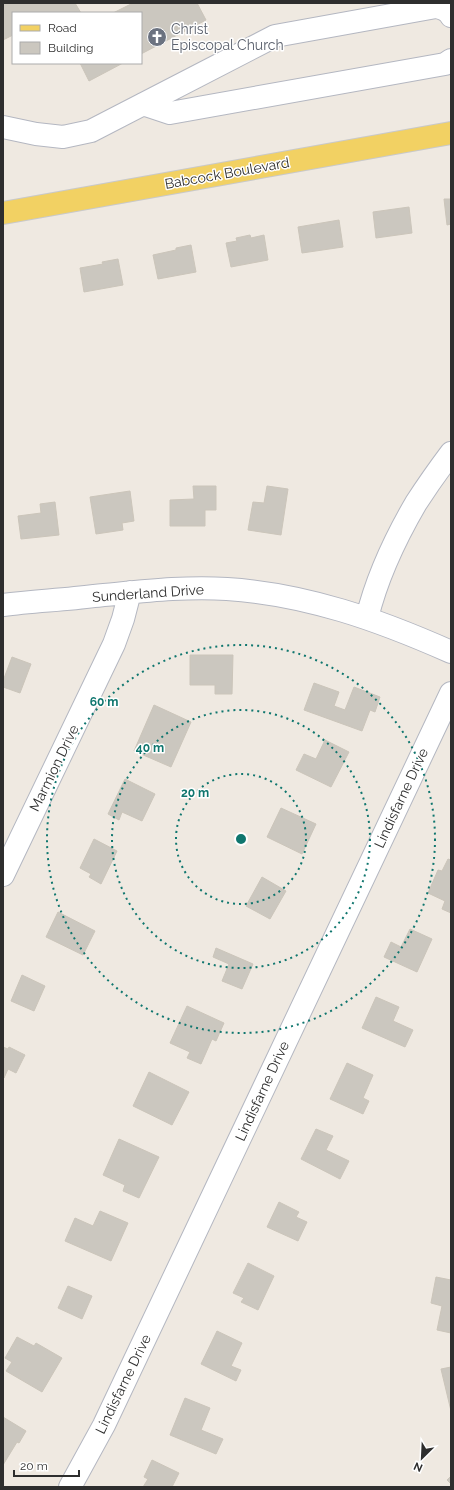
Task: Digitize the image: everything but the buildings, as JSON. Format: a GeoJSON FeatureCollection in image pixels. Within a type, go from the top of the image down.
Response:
{"type":"FeatureCollection","features":[{"type":"Feature","properties":{"kind":"main road","name":"Babcock Boulevard"},"geometry":{"type":"LineString","coordinates":[[3,212],[451,133]]}},
{"type":"Feature","properties":{"kind":"street"},"geometry":{"type":"LineString","coordinates":[[3,127],[36,134],[63,137],[91,131],[275,36],[436,7],[450,13],[451,16]]}},
{"type":"Feature","properties":{"kind":"street"},"geometry":{"type":"LineString","coordinates":[[143,104],[170,113],[445,64],[451,60]]}},
{"type":"Feature","properties":{"kind":"street"},"geometry":{"type":"LineString","coordinates":[[367,618],[374,590],[392,549],[416,502],[451,453]]}},
{"type":"Feature","properties":{"kind":"street","name":"Sunderland Drive"},"geometry":{"type":"LineString","coordinates":[[3,604],[193,587],[228,589],[308,600],[367,618],[451,652]]}},
{"type":"Feature","properties":{"kind":"street","name":"Marmion Drive"},"geometry":{"type":"LineString","coordinates":[[3,875],[114,644],[130,592]]}},
{"type":"Feature","properties":{"kind":"street","name":"Lindisfarne Drive"},"geometry":{"type":"LineString","coordinates":[[70,1487],[104,1425],[451,693]]}},
{"type":"Feature","properties":{"kind":"place","name":"Christ Episcopal Church"},"geometry":{"type":"Point","coordinates":[157,37]}}]}
